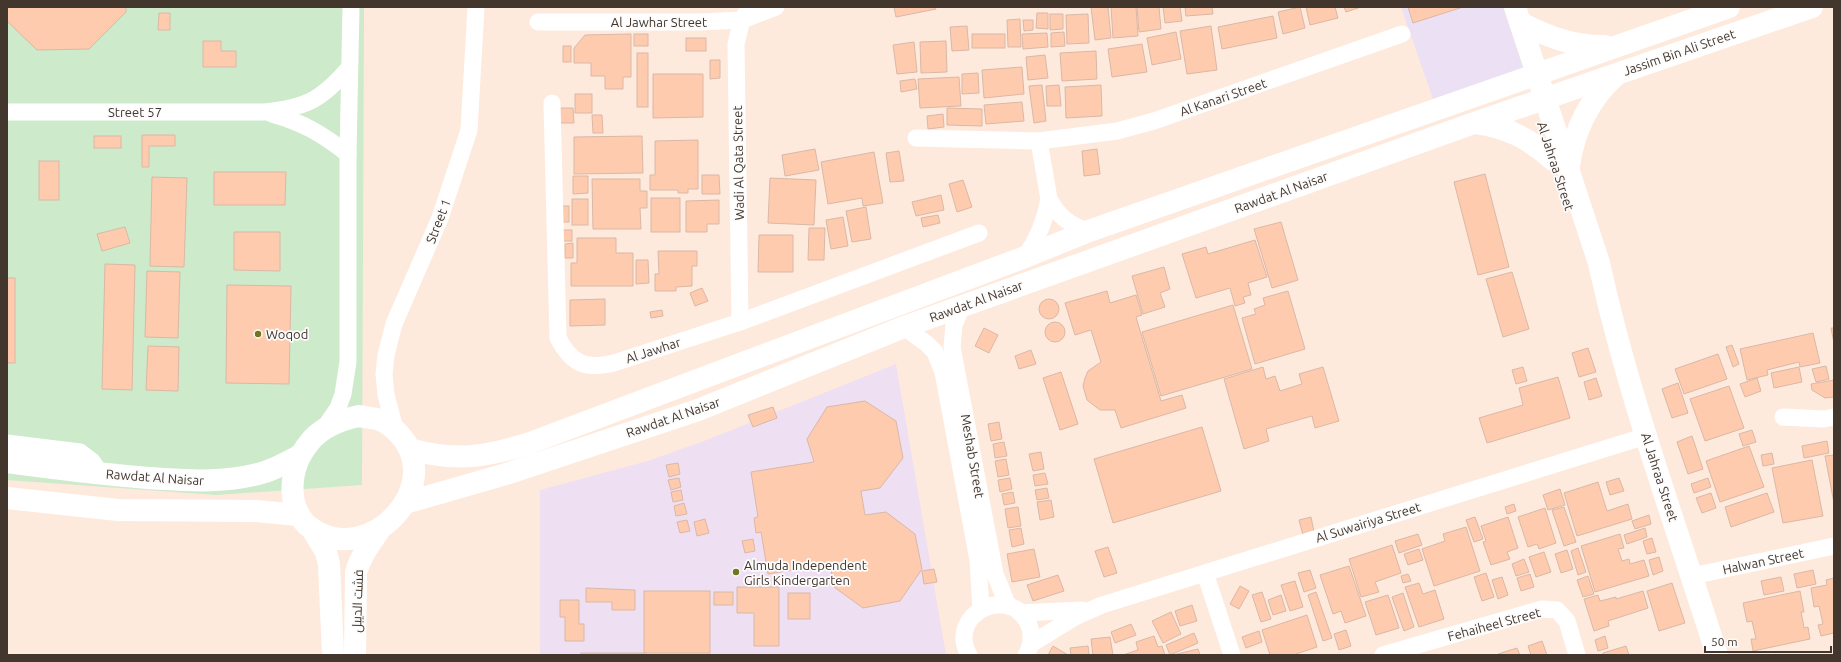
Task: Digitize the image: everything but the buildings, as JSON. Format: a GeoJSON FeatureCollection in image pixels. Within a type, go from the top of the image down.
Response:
{"type":"FeatureCollection","features":[{"type":"Feature","properties":{"kind":"street"},"geometry":{"type":"LineString","coordinates":[[323,430],[338,408],[343,394],[348,362],[348,154],[351,7]]}},
{"type":"Feature","properties":{"kind":"street","name":"Street 1"},"geometry":{"type":"LineString","coordinates":[[395,429],[386,395],[384,374],[386,355],[394,324],[440,218],[469,130],[476,7]]}},
{"type":"Feature","properties":{"kind":"street","name":"Al Jawhar Street"},"geometry":{"type":"LineString","coordinates":[[538,22],[700,22],[776,7]]}},
{"type":"Feature","properties":{"kind":"street","name":"Jassim Bin Ali Street"},"geometry":{"type":"LineString","coordinates":[[1532,75],[1730,7]]}},
{"type":"Feature","properties":{"kind":"street","name":"Jassim Bin Ali Street"},"geometry":{"type":"LineString","coordinates":[[1541,100],[1812,7]]}},
{"type":"Feature","properties":{"kind":"street","name":"Wadi Al Qata Street"},"geometry":{"type":"LineString","coordinates":[[740,322],[736,44],[746,14]]}},
{"type":"Feature","properties":{"kind":"street"},"geometry":{"type":"LineString","coordinates":[[1518,15],[1556,39],[1575,44],[1618,46]]}},
{"type":"Feature","properties":{"kind":"street","name":"Al Jahraa Street"},"geometry":{"type":"LineString","coordinates":[[1518,15],[1532,75],[1561,164],[1599,263],[1606,299],[1646,436],[1717,655]]}},
{"type":"Feature","properties":{"kind":"street","name":"Al Kanari Street"},"geometry":{"type":"LineString","coordinates":[[916,138],[1039,141],[1117,131],[1154,121],[1402,34]]}},
{"type":"Feature","properties":{"kind":"street","name":"Street 57"},"geometry":{"type":"LineString","coordinates":[[7,112],[264,112],[289,110],[312,101],[333,87],[350,68]]}},
{"type":"Feature","properties":{"kind":"street"},"geometry":{"type":"LineString","coordinates":[[1474,123],[1503,128],[1517,134],[1561,164],[1572,149],[1584,115],[1594,99],[1619,73]]}},
{"type":"Feature","properties":{"kind":"street","name":"Rawdat Al Naisar"},"geometry":{"type":"LineString","coordinates":[[410,449],[430,455],[446,457],[472,457],[504,452],[1025,257],[1089,231],[1532,75]]}},
{"type":"Feature","properties":{"kind":"street","name":"Rawdat Al Naisar"},"geometry":{"type":"LineString","coordinates":[[406,503],[506,474],[698,410],[904,326],[1541,100]]}},
{"type":"Feature","properties":{"kind":"street","name":"Al Jawhar"},"geometry":{"type":"LineString","coordinates":[[552,103],[558,338],[566,353],[580,363],[597,367],[614,363],[740,322],[979,234]]}},
{"type":"Feature","properties":{"kind":"street","name":"Street 57"},"geometry":{"type":"LineString","coordinates":[[264,112],[294,120],[323,135],[348,154]]}},
{"type":"Feature","properties":{"kind":"street"},"geometry":{"type":"LineString","coordinates":[[1039,141],[1049,200],[1058,214],[1065,220],[1072,225],[1089,231]]}},
{"type":"Feature","properties":{"kind":"street"},"geometry":{"type":"LineString","coordinates":[[1025,257],[1041,230],[1049,200]]}},
{"type":"Feature","properties":{"kind":"street","name":"Meshab Street"},"geometry":{"type":"LineString","coordinates":[[962,306],[954,325],[952,347],[995,574],[1014,610],[1028,622],[1031,633],[1029,649]]}},
{"type":"Feature","properties":{"kind":"street","name":"Meshab Street"},"geometry":{"type":"LineString","coordinates":[[904,326],[928,344],[935,352],[943,372],[978,560],[981,609]]}},
{"type":"Feature","properties":{"kind":"street"},"geometry":{"type":"LineString","coordinates":[[7,498],[118,510],[256,511],[305,522],[329,536],[346,539],[364,537],[380,529],[395,518],[406,503],[412,486],[414,468],[410,449],[395,429],[378,419],[359,416],[340,420],[323,430],[309,442],[299,456],[293,475],[292,495],[305,522]]}},
{"type":"Feature","properties":{"kind":"street"},"geometry":{"type":"LineString","coordinates":[[1783,416],[1824,419],[1834,417]]}},
{"type":"Feature","properties":{"kind":"street","name":"Al Suwairiya Street"},"geometry":{"type":"LineString","coordinates":[[1029,649],[1090,609],[1646,436]]}},
{"type":"Feature","properties":{"kind":"street"},"geometry":{"type":"LineString","coordinates":[[7,443],[80,452],[92,461],[100,473]]}},
{"type":"Feature","properties":{"kind":"street","name":"Rawdat Al Naisar"},"geometry":{"type":"LineString","coordinates":[[7,462],[100,473],[182,480],[238,479],[259,474],[280,466],[299,456]]}},
{"type":"Feature","properties":{"kind":"street","name":"فشت الديبل"},"geometry":{"type":"LineString","coordinates":[[305,522],[326,552],[329,564],[333,655]]}},
{"type":"Feature","properties":{"kind":"street","name":"فشت الديبل"},"geometry":{"type":"LineString","coordinates":[[355,655],[356,573],[364,552],[380,529]]}},
{"type":"Feature","properties":{"kind":"street","name":"Halwan Street"},"geometry":{"type":"LineString","coordinates":[[1692,576],[1834,546]]}},
{"type":"Feature","properties":{"kind":"street"},"geometry":{"type":"LineString","coordinates":[[1205,573],[1232,655]]}},
{"type":"Feature","properties":{"kind":"street","name":"Al Suwairiya Street"},"geometry":{"type":"LineString","coordinates":[[981,609],[999,605],[1014,610],[1090,609]]}},
{"type":"Feature","properties":{"kind":"street"},"geometry":{"type":"LineString","coordinates":[[969,655],[964,641],[965,632],[970,619],[981,609]]}},
{"type":"Feature","properties":{"kind":"street","name":"Fehaiheel Street"},"geometry":{"type":"LineString","coordinates":[[1383,655],[1542,609],[1557,610],[1566,621],[1577,655]]}},
{"type":"Feature","properties":{"kind":"shaded area"},"geometry":{"type":"Polygon","coordinates":[[[1401,7],[1503,7],[1524,69],[1434,102],[1401,7]]]}},
{"type":"Feature","properties":{"kind":"shaded area","name":"Almuda Independent Girls Kindergarten"},"geometry":{"type":"Polygon","coordinates":[[[896,364],[946,655],[540,655],[540,490],[648,461],[704,441],[896,364]]]}},
{"type":"Feature","properties":{"kind":"green space"},"geometry":{"type":"Polygon","coordinates":[[[7,7],[364,7],[362,485],[216,495],[7,480],[7,7]]]}},
{"type":"Feature","properties":{"kind":"place","name":"Woqod"},"geometry":{"type":"Point","coordinates":[258,334]}},
{"type":"Feature","properties":{"kind":"place","name":"Almuda Independent Girls Kindergarten"},"geometry":{"type":"Point","coordinates":[736,572]}}]}
